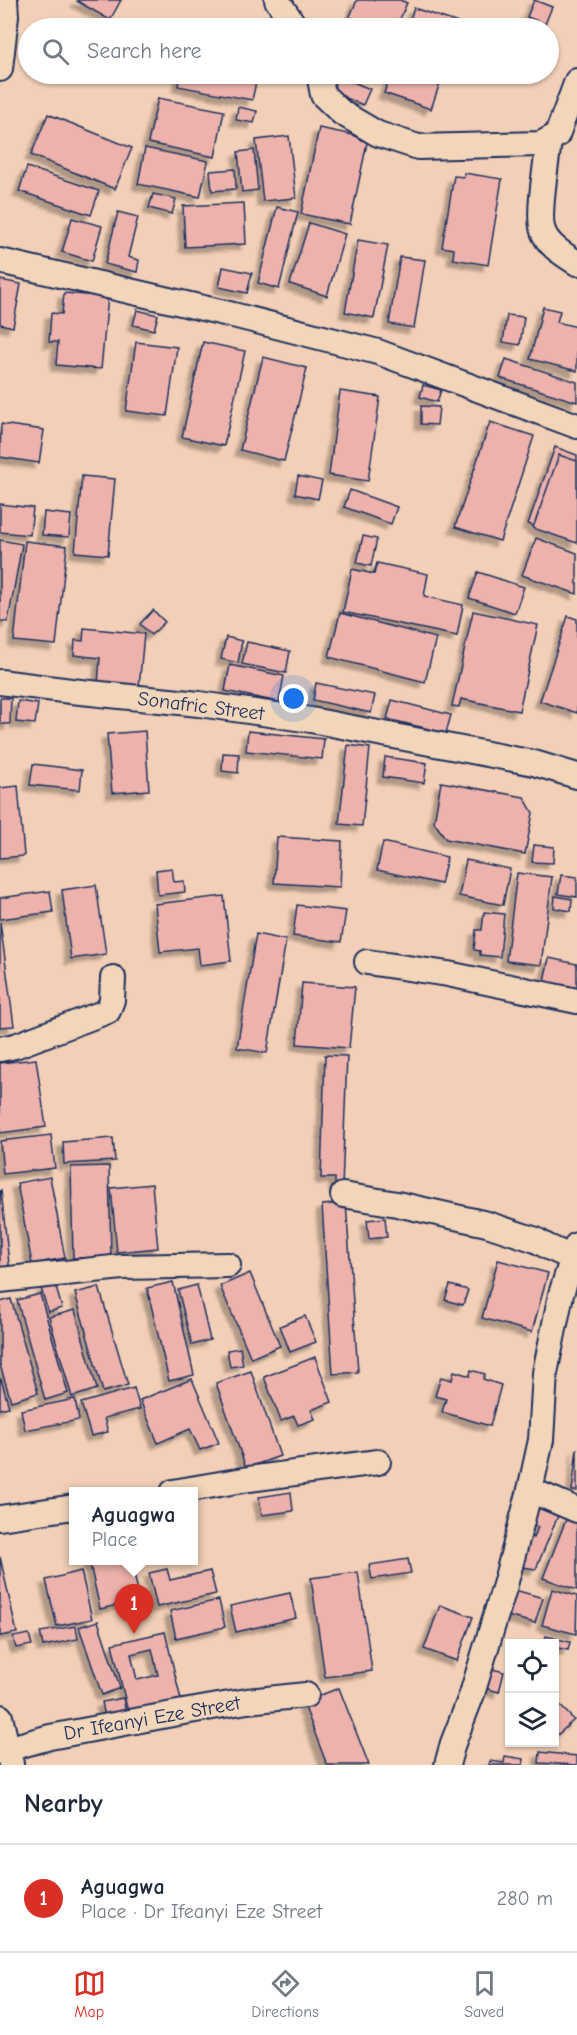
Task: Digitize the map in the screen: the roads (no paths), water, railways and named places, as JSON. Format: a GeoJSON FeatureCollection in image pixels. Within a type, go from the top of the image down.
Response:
{"type":"FeatureCollection","features":[{"type":"Feature","properties":{"kind":"street"},"geometry":{"type":"LineString","coordinates":[[0,69],[6,20],[5,0]]}},
{"type":"Feature","properties":{"kind":"street"},"geometry":{"type":"LineString","coordinates":[[277,0],[289,18]]}},
{"type":"Feature","properties":{"kind":"street"},"geometry":{"type":"LineString","coordinates":[[320,84],[322,95],[358,123],[378,134],[418,147],[541,144],[549,141],[557,135],[577,81]]}},
{"type":"Feature","properties":{"kind":"street"},"geometry":{"type":"LineString","coordinates":[[549,141],[542,206],[543,231],[555,248],[577,263]]}},
{"type":"Feature","properties":{"kind":"street"},"geometry":{"type":"LineString","coordinates":[[0,261],[378,352],[577,426]]}},
{"type":"Feature","properties":{"kind":"street","name":"Sonafric Street"},"geometry":{"type":"LineString","coordinates":[[0,682],[199,704],[311,720],[534,763],[577,776]]}},
{"type":"Feature","properties":{"kind":"street"},"geometry":{"type":"LineString","coordinates":[[367,962],[448,974],[577,1001]]}},
{"type":"Feature","properties":{"kind":"street"},"geometry":{"type":"LineString","coordinates":[[0,1049],[15,1046],[108,1011],[112,1000],[113,978]]}},
{"type":"Feature","properties":{"kind":"street"},"geometry":{"type":"LineString","coordinates":[[343,1195],[408,1206],[487,1224],[536,1240],[548,1248],[575,1254],[561,1294],[545,1373],[541,1440],[530,1490],[505,1585],[472,1694],[447,1765]]}},
{"type":"Feature","properties":{"kind":"street"},"geometry":{"type":"LineString","coordinates":[[0,1280],[122,1267],[228,1265]]}},
{"type":"Feature","properties":{"kind":"street"},"geometry":{"type":"LineString","coordinates":[[198,1487],[378,1462]]}},
{"type":"Feature","properties":{"kind":"street"},"geometry":{"type":"LineString","coordinates":[[530,1490],[577,1510]]}},
{"type":"Feature","properties":{"kind":"street"},"geometry":{"type":"LineString","coordinates":[[0,1518],[69,1508]]}},
{"type":"Feature","properties":{"kind":"street","name":"Dr Ifeanyi Eze Street"},"geometry":{"type":"LineString","coordinates":[[6,1755],[17,1745],[50,1737],[247,1701],[306,1695]]}},
{"type":"Feature","properties":{"kind":"street"},"geometry":{"type":"LineString","coordinates":[[0,1717],[6,1755]]}},
{"type":"Feature","properties":{"kind":"place","name":"Aguagwa"},"geometry":{"type":"Point","coordinates":[134,1634]}}]}
